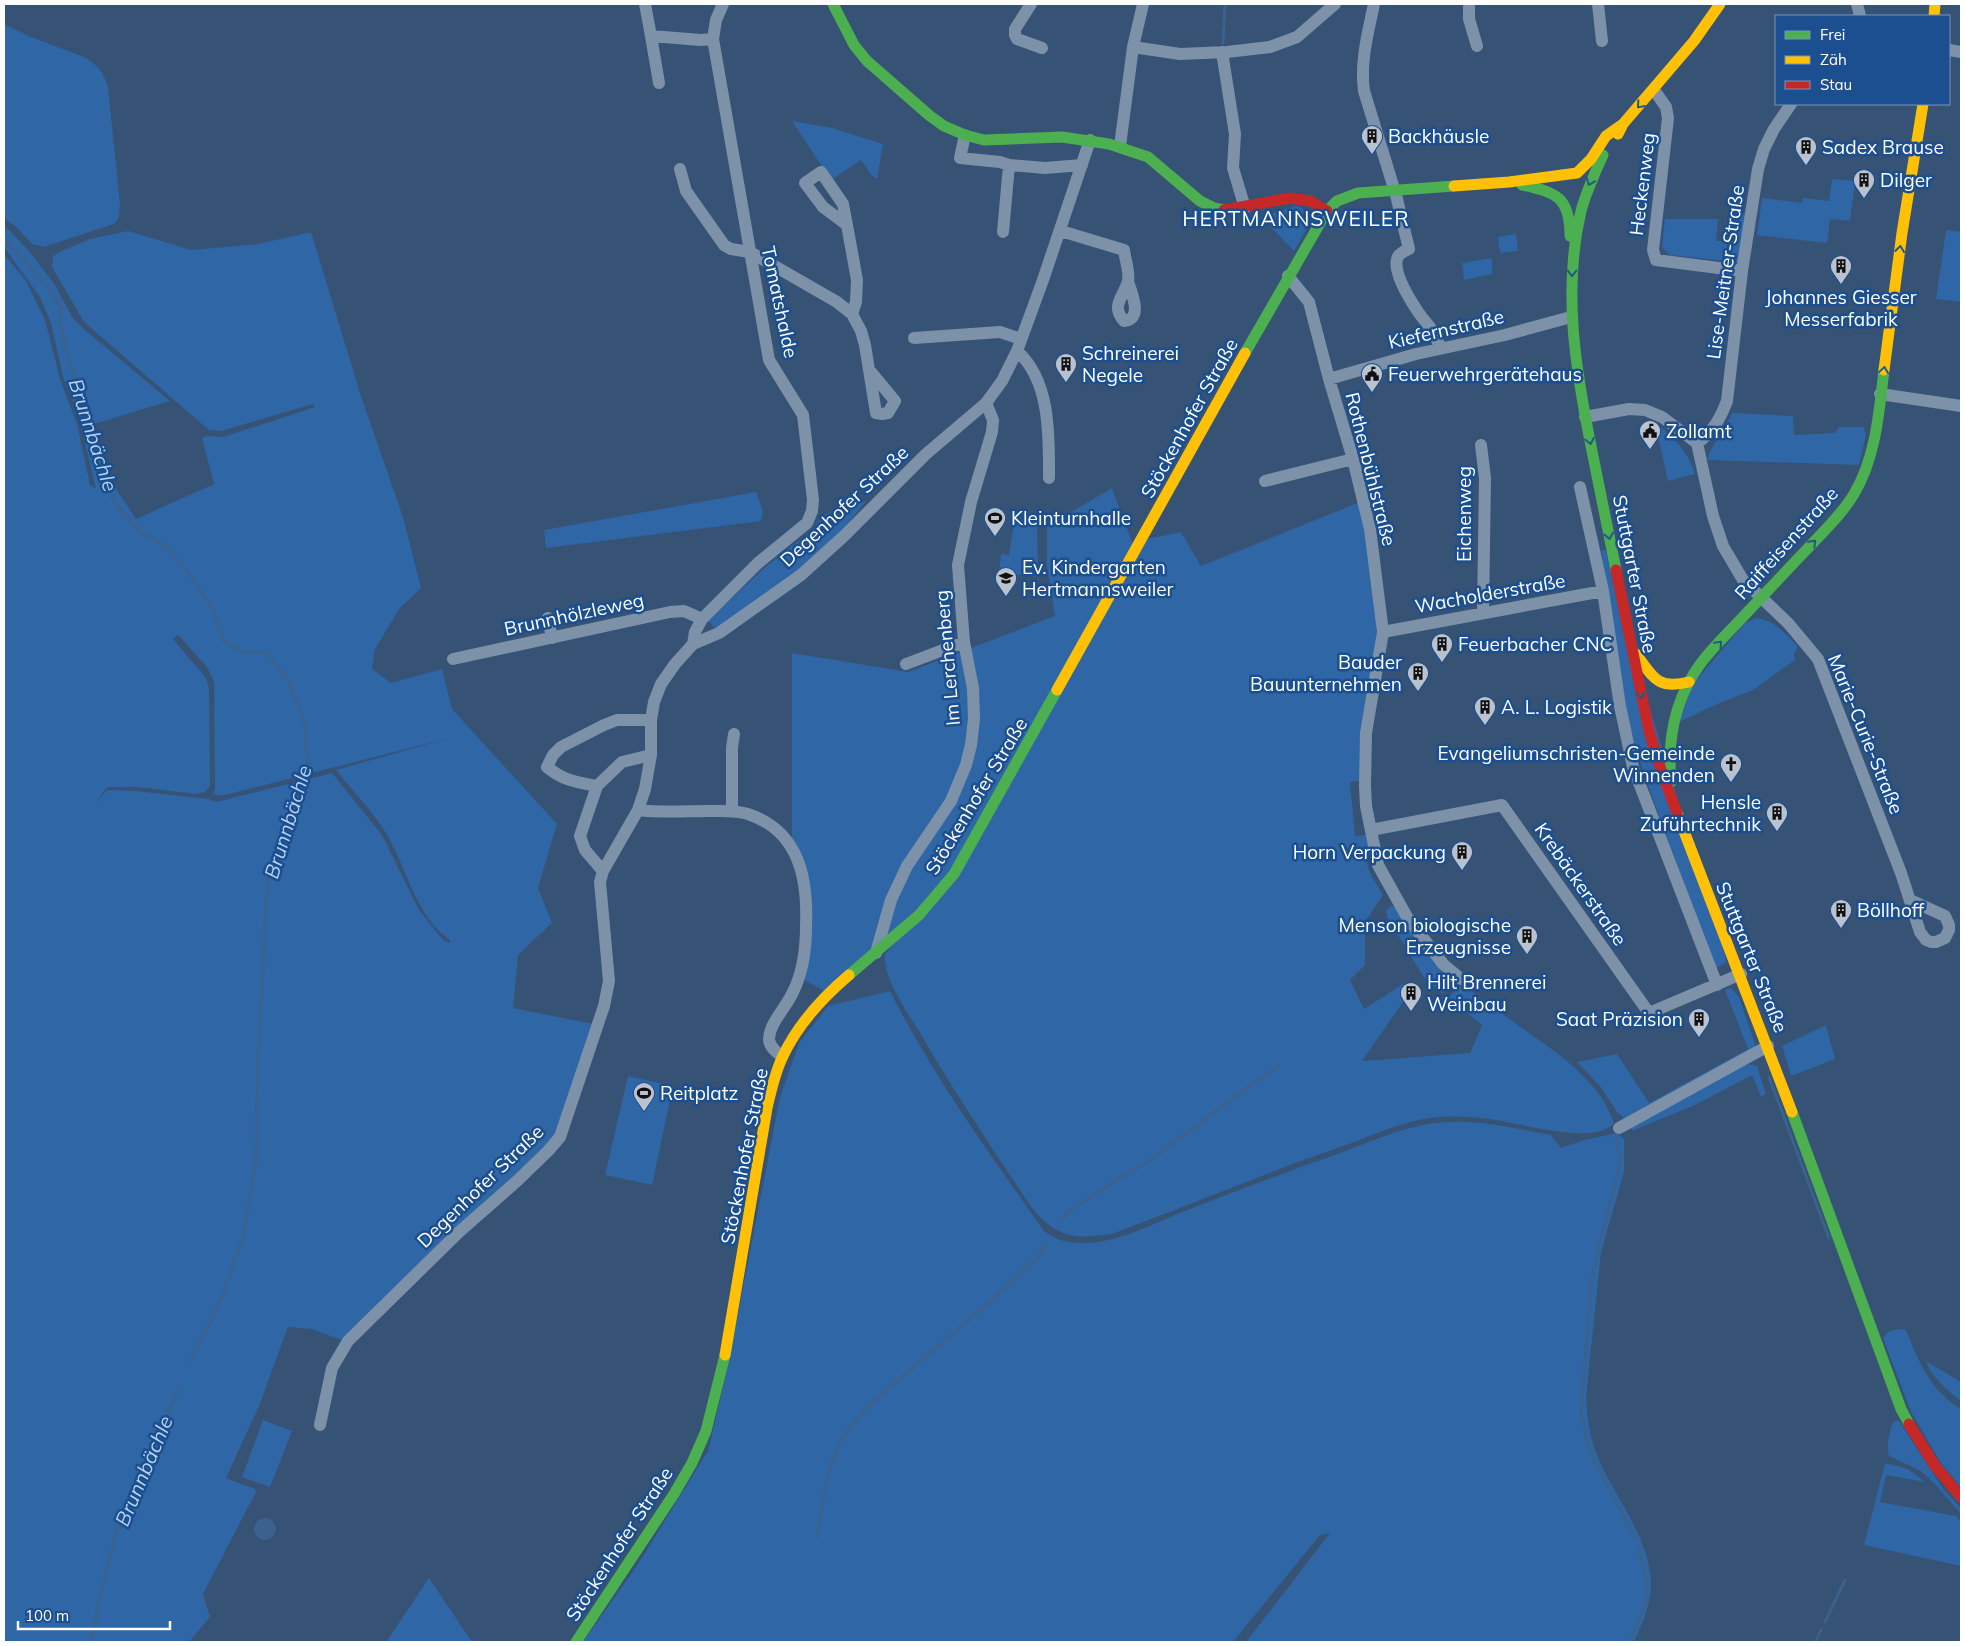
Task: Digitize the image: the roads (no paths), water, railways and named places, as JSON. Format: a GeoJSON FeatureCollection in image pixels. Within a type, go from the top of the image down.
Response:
{"type":"FeatureCollection","features":[{"type":"Feature","properties":{"kind":"main road"},"geometry":{"type":"LineString","coordinates":[[833,4],[854,45],[867,61],[930,116],[944,126],[965,135],[984,140],[1062,137],[1120,146],[1148,157],[1200,201],[1214,208],[1226,210],[1245,208],[1290,198],[1310,201],[1326,211]]}},
{"type":"Feature","properties":{"kind":"main road","name":"Stuttgarter Straße"},"geometry":{"type":"LineString","coordinates":[[1720,4],[1694,41],[1623,124],[1603,156],[1586,193],[1573,252],[1571,317],[1579,386],[1631,648],[1649,731],[1662,773],[1695,862],[1741,974],[1901,1409],[1930,1461],[1961,1497]]}},
{"type":"Feature","properties":{"kind":"main road","name":"Raiffeisenstraße"},"geometry":{"type":"LineString","coordinates":[[1676,810],[1670,774],[1670,744],[1677,708],[1689,682],[1706,658],[1851,501],[1860,484],[1872,452],[1902,233],[1923,105]]}},
{"type":"Feature","properties":{"kind":"main road","name":"Stöckenhofer Straße"},"geometry":{"type":"LineString","coordinates":[[576,1642],[674,1494],[692,1464],[706,1431],[725,1354],[767,1108],[782,1057],[796,1031],[828,993],[920,915],[954,874],[1326,211],[1337,201],[1370,192],[1509,182],[1577,173],[1591,159],[1606,136],[1623,124]]}},
{"type":"Feature","properties":{"kind":"main road"},"geometry":{"type":"LineString","coordinates":[[1509,182],[1551,193],[1563,200],[1570,216],[1570,235],[1573,252]]}},
{"type":"Feature","properties":{"kind":"main road"},"geometry":{"type":"LineString","coordinates":[[1631,648],[1652,677],[1662,684],[1671,687],[1689,682]]}},
{"type":"Feature","properties":{"kind":"street"},"geometry":{"type":"LineString","coordinates":[[645,4],[659,83]]}},
{"type":"Feature","properties":{"kind":"street","name":"Tomatshalde"},"geometry":{"type":"LineString","coordinates":[[693,644],[695,632],[702,619],[758,563],[807,523],[812,512],[813,500],[803,415],[770,360],[750,252],[713,39],[716,20],[723,4]]}},
{"type":"Feature","properties":{"kind":"street"},"geometry":{"type":"LineString","coordinates":[[1031,4],[1016,29],[1015,35],[1017,39],[1042,48]]}},
{"type":"Feature","properties":{"kind":"street"},"geometry":{"type":"LineString","coordinates":[[1120,146],[1140,4]]}},
{"type":"Feature","properties":{"kind":"street"},"geometry":{"type":"LineString","coordinates":[[1133,47],[1180,54],[1270,47],[1297,37],[1335,4]]}},
{"type":"Feature","properties":{"kind":"street"},"geometry":{"type":"LineString","coordinates":[[1374,4],[1362,59],[1362,77],[1364,91],[1395,190],[1409,249],[1399,255],[1397,263],[1399,277],[1423,322],[1430,328],[1441,348]]}},
{"type":"Feature","properties":{"kind":"street"},"geometry":{"type":"LineString","coordinates":[[1469,4],[1469,19],[1477,46]]}},
{"type":"Feature","properties":{"kind":"street"},"geometry":{"type":"LineString","coordinates":[[1598,4],[1602,40]]}},
{"type":"Feature","properties":{"kind":"street"},"geometry":{"type":"LineString","coordinates":[[651,36],[701,40],[713,39]]}},
{"type":"Feature","properties":{"kind":"street"},"geometry":{"type":"LineString","coordinates":[[1222,52],[1235,134],[1233,168],[1245,208]]}},
{"type":"Feature","properties":{"kind":"street","name":"Heckenweg"},"geometry":{"type":"LineString","coordinates":[[1654,90],[1666,107],[1668,118],[1653,250],[1656,260],[1742,271]]}},
{"type":"Feature","properties":{"kind":"street","name":"Lise-Meitner-Straße"},"geometry":{"type":"LineString","coordinates":[[1697,443],[1708,435],[1719,421],[1727,401],[1742,271],[1758,169],[1764,149],[1774,129],[1790,105]]}},
{"type":"Feature","properties":{"kind":"street"},"geometry":{"type":"LineString","coordinates":[[965,135],[960,158],[1045,168],[1082,165]]}},
{"type":"Feature","properties":{"kind":"street","name":"Degenhofer Straße"},"geometry":{"type":"LineString","coordinates":[[320,1425],[332,1368],[348,1341],[459,1232],[517,1181],[560,1137],[604,1006],[609,982],[600,892],[603,871],[638,810],[645,789],[651,755],[651,720],[654,702],[661,684],[693,644],[719,633],[801,575],[844,536],[926,454],[986,402],[1002,381],[1019,345],[1061,230],[1090,140]]}},
{"type":"Feature","properties":{"kind":"street"},"geometry":{"type":"LineString","coordinates":[[1003,232],[1009,165]]}},
{"type":"Feature","properties":{"kind":"street"},"geometry":{"type":"LineString","coordinates":[[680,169],[686,191],[724,245],[731,249],[750,252],[837,302],[852,314],[861,331],[871,372]]}},
{"type":"Feature","properties":{"kind":"street"},"geometry":{"type":"LineString","coordinates":[[848,225],[857,280],[856,302],[852,314]]}},
{"type":"Feature","properties":{"kind":"street"},"geometry":{"type":"LineString","coordinates":[[1061,230],[1124,250],[1128,280]]}},
{"type":"Feature","properties":{"kind":"street","name":"Rothenbühlstraße"},"geometry":{"type":"LineString","coordinates":[[1288,276],[1309,302],[1329,379],[1353,459],[1370,529],[1383,632],[1366,734],[1365,786],[1378,864],[1407,918],[1443,964],[1461,979]]}},
{"type":"Feature","properties":{"kind":"street","name":"Kiefernstraße"},"geometry":{"type":"LineString","coordinates":[[1329,379],[1441,348],[1505,335],[1571,317]]}},
{"type":"Feature","properties":{"kind":"street"},"geometry":{"type":"LineString","coordinates":[[914,338],[1000,332],[1019,345],[1035,376],[1047,416],[1049,478]]}},
{"type":"Feature","properties":{"kind":"street"},"geometry":{"type":"LineString","coordinates":[[1880,394],[1961,406]]}},
{"type":"Feature","properties":{"kind":"street","name":"Im Lerchenberg"},"geometry":{"type":"LineString","coordinates":[[876,954],[891,900],[907,866],[951,801],[966,765],[971,745],[974,719],[973,688],[964,642],[958,565],[971,502],[992,432],[993,420],[986,402]]}},
{"type":"Feature","properties":{"kind":"street"},"geometry":{"type":"LineString","coordinates":[[1585,417],[1629,409],[1644,410],[1662,417],[1697,443]]}},
{"type":"Feature","properties":{"kind":"street","name":"Marie-Curie-Straße"},"geometry":{"type":"LineString","coordinates":[[1697,443],[1707,493],[1723,546],[1743,580],[1788,623],[1818,659],[1910,900]]}},
{"type":"Feature","properties":{"kind":"street","name":"Eichenweg"},"geometry":{"type":"LineString","coordinates":[[1481,445],[1485,478],[1483,613]]}},
{"type":"Feature","properties":{"kind":"street"},"geometry":{"type":"LineString","coordinates":[[1265,481],[1353,459]]}},
{"type":"Feature","properties":{"kind":"street"},"geometry":{"type":"LineString","coordinates":[[1580,487],[1603,591],[1620,706],[1633,767],[1717,985]]}},
{"type":"Feature","properties":{"kind":"street","name":"Wacholderstraße"},"geometry":{"type":"LineString","coordinates":[[1383,632],[1603,591]]}},
{"type":"Feature","properties":{"kind":"street","name":"Brunnhölzleweg"},"geometry":{"type":"LineString","coordinates":[[453,659],[670,612],[684,611],[702,619]]}},
{"type":"Feature","properties":{"kind":"street"},"geometry":{"type":"LineString","coordinates":[[548,618],[552,638]]}},
{"type":"Feature","properties":{"kind":"street"},"geometry":{"type":"LineString","coordinates":[[906,664],[964,642]]}},
{"type":"Feature","properties":{"kind":"street"},"geometry":{"type":"LineString","coordinates":[[597,786],[566,780],[558,776],[547,767],[552,755],[561,747],[617,720],[651,720]]}},
{"type":"Feature","properties":{"kind":"street"},"geometry":{"type":"LineString","coordinates":[[732,811],[732,748],[734,734]]}},
{"type":"Feature","properties":{"kind":"street"},"geometry":{"type":"LineString","coordinates":[[603,871],[585,850],[580,836],[597,786],[622,762],[651,755]]}},
{"type":"Feature","properties":{"kind":"street","name":"Krebäckerstraße"},"geometry":{"type":"LineString","coordinates":[[1371,830],[1502,805],[1649,1013],[1741,974]]}},
{"type":"Feature","properties":{"kind":"street"},"geometry":{"type":"LineString","coordinates":[[638,810],[655,812],[732,811],[745,813],[772,825],[792,849],[801,867],[805,883],[807,902],[806,948],[793,992],[770,1033],[769,1042],[773,1049],[782,1057]]}},
{"type":"Feature","properties":{"kind":"street"},"geometry":{"type":"LineString","coordinates":[[1619,1128],[1768,1046]]}},
{"type":"Feature","properties":{"kind":"waterway"},"geometry":{"type":"LineString","coordinates":[[1223,43],[1225,4]]}},
{"type":"Feature","properties":{"kind":"waterway","name":"Brunnbächle"},"geometry":{"type":"LineString","coordinates":[[4,238],[43,281],[62,309],[59,321],[91,440],[106,486],[121,511],[141,532],[164,545],[181,563],[211,605],[223,640],[242,652],[266,652],[288,679],[305,724],[308,765],[276,852],[267,889],[258,1065],[256,1161],[244,1233],[222,1297],[191,1361]]}},
{"type":"Feature","properties":{"kind":"waterway"},"geometry":{"type":"LineString","coordinates":[[1061,1220],[1077,1205],[1154,1157],[1280,1064]]}},
{"type":"Feature","properties":{"kind":"waterway"},"geometry":{"type":"LineString","coordinates":[[1769,1077],[1829,1238]]}},
{"type":"Feature","properties":{"kind":"waterway"},"geometry":{"type":"LineString","coordinates":[[1616,1136],[1620,1164],[1597,1253],[1591,1285],[1581,1413],[1589,1449],[1635,1538]]}},
{"type":"Feature","properties":{"kind":"waterway"},"geometry":{"type":"LineString","coordinates":[[817,1536],[828,1473],[843,1436],[865,1409],[993,1299],[1038,1257],[1047,1244]]}},
{"type":"Feature","properties":{"kind":"waterway","name":"Brunnbächle"},"geometry":{"type":"LineString","coordinates":[[92,1642],[99,1602],[120,1518],[179,1388]]}},
{"type":"Feature","properties":{"kind":"waterway"},"geometry":{"type":"LineString","coordinates":[[1630,1642],[1646,1602],[1648,1585],[1638,1545]]}},
{"type":"Feature","properties":{"kind":"waterway"},"geometry":{"type":"LineString","coordinates":[[1825,1622],[1845,1580]]}},
{"type":"Feature","properties":{"kind":"waterway"},"geometry":{"type":"LineString","coordinates":[[1816,1641],[1821,1630]]}},
{"type":"Feature","properties":{"kind":"place","name":"Backhäusle"},"geometry":{"type":"Point","coordinates":[1372,155]}},
{"type":"Feature","properties":{"kind":"place","name":"Sadex Brause"},"geometry":{"type":"Point","coordinates":[1806,166]}},
{"type":"Feature","properties":{"kind":"place","name":"Dilger"},"geometry":{"type":"Point","coordinates":[1864,199]}},
{"type":"Feature","properties":{"kind":"place","name":"Johannes Giesser Messerfabrik"},"geometry":{"type":"Point","coordinates":[1841,285]}},
{"type":"Feature","properties":{"kind":"place","name":"Schreinerei Negele"},"geometry":{"type":"Point","coordinates":[1066,383]}},
{"type":"Feature","properties":{"kind":"place","name":"Feuerwehrgerätehaus"},"geometry":{"type":"Point","coordinates":[1372,393]}},
{"type":"Feature","properties":{"kind":"place","name":"Zollamt"},"geometry":{"type":"Point","coordinates":[1650,450]}},
{"type":"Feature","properties":{"kind":"place","name":"Kleinturnhalle"},"geometry":{"type":"Point","coordinates":[995,537]}},
{"type":"Feature","properties":{"kind":"place","name":"Ev. Kindergarten Hertmannsweiler"},"geometry":{"type":"Point","coordinates":[1006,597]}},
{"type":"Feature","properties":{"kind":"place","name":"Feuerbacher CNC"},"geometry":{"type":"Point","coordinates":[1442,663]}},
{"type":"Feature","properties":{"kind":"place","name":"Bauder Bauunternehmen"},"geometry":{"type":"Point","coordinates":[1418,692]}},
{"type":"Feature","properties":{"kind":"place","name":"A. L. Logistik"},"geometry":{"type":"Point","coordinates":[1485,726]}},
{"type":"Feature","properties":{"kind":"place","name":"Evangeliumschristen-Gemeinde Winnenden"},"geometry":{"type":"Point","coordinates":[1731,783]}},
{"type":"Feature","properties":{"kind":"place","name":"Hensle Zuführtechnik"},"geometry":{"type":"Point","coordinates":[1777,832]}},
{"type":"Feature","properties":{"kind":"place","name":"Horn Verpackung"},"geometry":{"type":"Point","coordinates":[1462,871]}},
{"type":"Feature","properties":{"kind":"place","name":"Böllhoff"},"geometry":{"type":"Point","coordinates":[1841,929]}},
{"type":"Feature","properties":{"kind":"place","name":"Menson biologische Erzeugnisse"},"geometry":{"type":"Point","coordinates":[1527,955]}},
{"type":"Feature","properties":{"kind":"place","name":"Hilt Brennerei Weinbau"},"geometry":{"type":"Point","coordinates":[1411,1012]}},
{"type":"Feature","properties":{"kind":"place","name":"Saat Präzision"},"geometry":{"type":"Point","coordinates":[1699,1038]}},
{"type":"Feature","properties":{"kind":"place","name":"Reitplatz"},"geometry":{"type":"Point","coordinates":[644,1112]}},
{"type":"Feature","properties":{"kind":"district","name":"HERTMANNSWEILER"},"geometry":{"type":"Point","coordinates":[1296,219]}}]}
